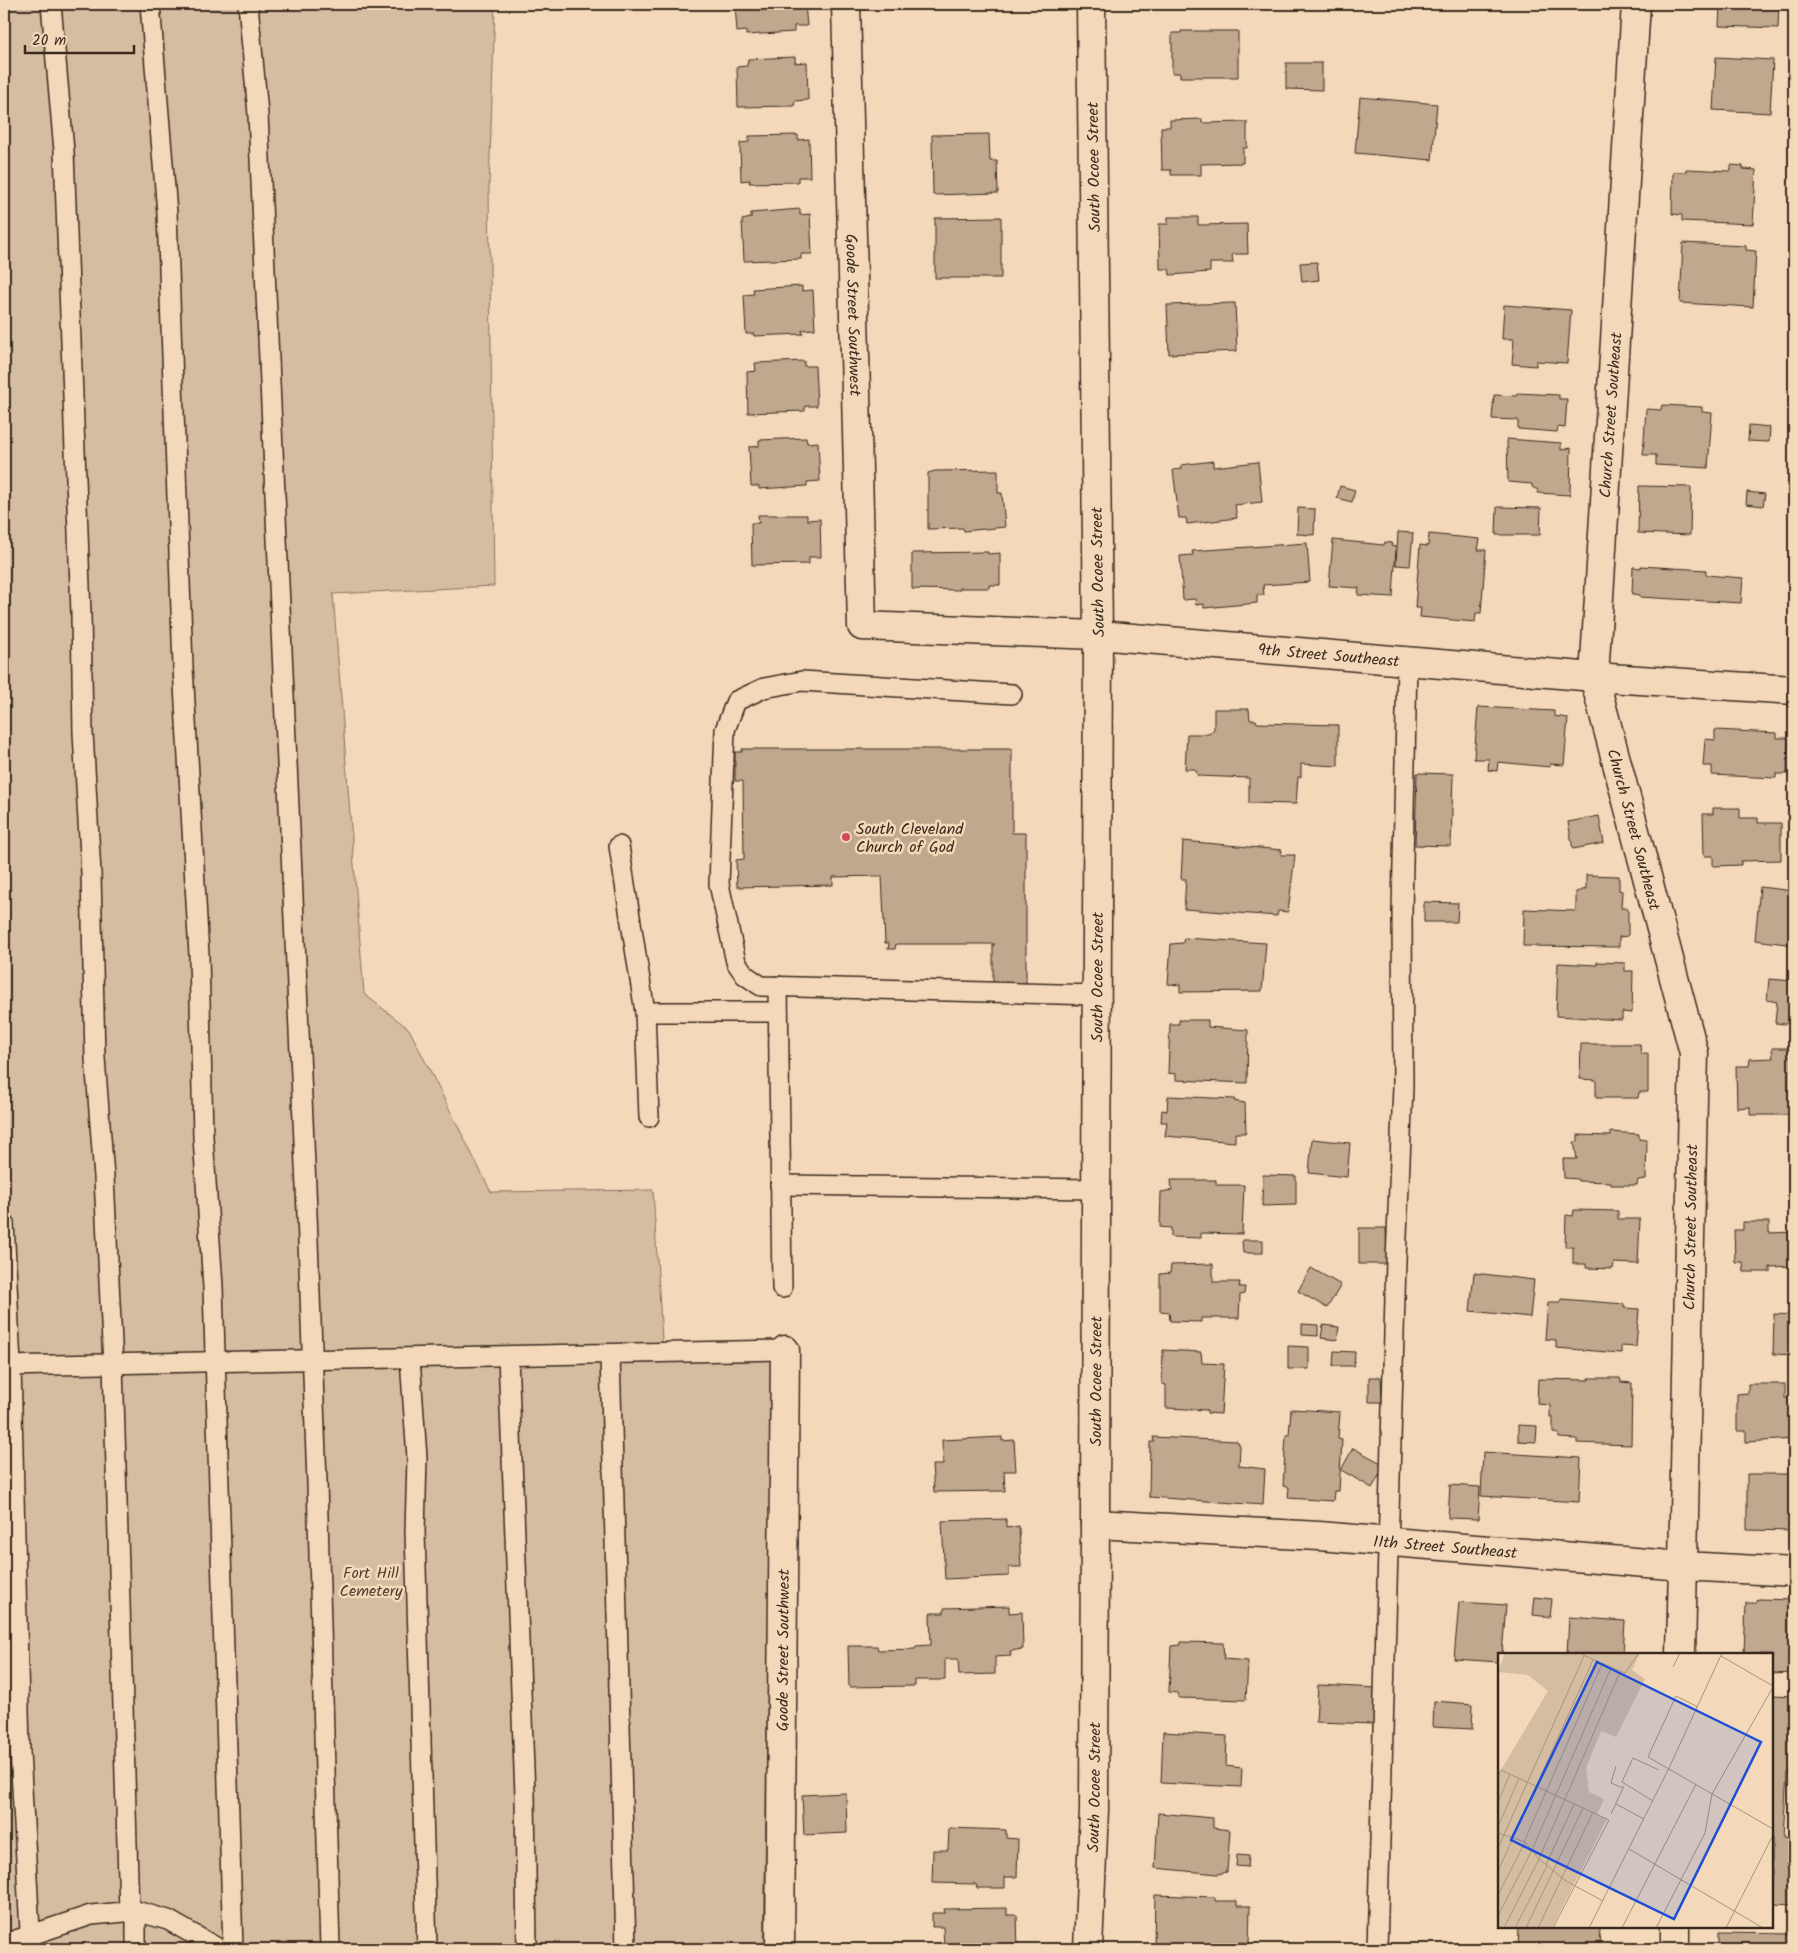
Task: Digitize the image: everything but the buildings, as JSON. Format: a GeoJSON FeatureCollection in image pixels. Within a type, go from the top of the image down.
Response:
{"type":"FeatureCollection","features":[{"type":"Feature","properties":{"kind":"street","name":"Goode Street Southwest"},"geometry":{"type":"LineString","coordinates":[[846,4],[862,626]]}},
{"type":"Feature","properties":{"kind":"street","name":"South Ocoee Street"},"geometry":{"type":"LineString","coordinates":[[1088,1949],[1094,1810],[1098,635],[1091,4]]}},
{"type":"Feature","properties":{"kind":"street","name":"Church Street Southeast"},"geometry":{"type":"LineString","coordinates":[[1636,4],[1594,677],[1694,1053],[1681,1653]]}},
{"type":"Feature","properties":{"kind":"street","name":"9th Street Southeast"},"geometry":{"type":"LineString","coordinates":[[862,626],[1098,635],[1594,677],[1794,690]]}},
{"type":"Feature","properties":{"kind":"street","name":"Goode Street Southwest"},"geometry":{"type":"LineString","coordinates":[[780,1949],[785,1350]]}},
{"type":"Feature","properties":{"kind":"street","name":"11th Street Southeast"},"geometry":{"type":"LineString","coordinates":[[1096,1524],[1389,1541],[1683,1566],[1794,1572]]}},
{"type":"Feature","properties":{"kind":"street"},"geometry":{"type":"LineString","coordinates":[[1675,1928],[1675,1949]]}},
{"type":"Feature","properties":{"kind":"lane"},"geometry":{"type":"LineString","coordinates":[[52,4],[64,150],[84,733],[91,873],[95,1058],[104,1177],[113,1364],[132,1911],[136,1949]]}},
{"type":"Feature","properties":{"kind":"lane"},"geometry":{"type":"LineString","coordinates":[[150,4],[167,213],[183,666],[199,955],[203,1137],[213,1287],[234,1949]]}},
{"type":"Feature","properties":{"kind":"lane"},"geometry":{"type":"LineString","coordinates":[[248,4],[258,114],[277,513],[312,1359],[330,1949]]}},
{"type":"Feature","properties":{"kind":"lane"},"geometry":{"type":"LineString","coordinates":[[1377,1949],[1396,1260],[1403,1086],[1402,914],[1407,661]]}},
{"type":"Feature","properties":{"kind":"lane"},"geometry":{"type":"LineString","coordinates":[[1012,694],[802,681],[764,688],[736,701],[725,730],[719,884],[736,962],[745,975],[761,986],[1097,995]]}},
{"type":"Feature","properties":{"kind":"lane"},"geometry":{"type":"LineString","coordinates":[[619,846],[645,1012],[649,1117]]}},
{"type":"Feature","properties":{"kind":"lane"},"geometry":{"type":"LineString","coordinates":[[778,986],[782,1288]]}},
{"type":"Feature","properties":{"kind":"lane"},"geometry":{"type":"LineString","coordinates":[[645,1012],[778,1012]]}},
{"type":"Feature","properties":{"kind":"lane"},"geometry":{"type":"LineString","coordinates":[[780,1185],[1096,1189]]}},
{"type":"Feature","properties":{"kind":"lane"},"geometry":{"type":"LineString","coordinates":[[4,1223],[20,1752],[31,1942]]}},
{"type":"Feature","properties":{"kind":"lane"},"geometry":{"type":"LineString","coordinates":[[7,1366],[214,1360],[785,1350]]}},
{"type":"Feature","properties":{"kind":"lane"},"geometry":{"type":"LineString","coordinates":[[610,1354],[626,1949]]}},
{"type":"Feature","properties":{"kind":"lane"},"geometry":{"type":"LineString","coordinates":[[508,1356],[525,1794],[527,1949]]}},
{"type":"Feature","properties":{"kind":"lane"},"geometry":{"type":"LineString","coordinates":[[410,1358],[418,1458],[415,1532],[427,1949]]}},
{"type":"Feature","properties":{"kind":"lane"},"geometry":{"type":"LineString","coordinates":[[4,1944],[31,1942],[91,1915],[132,1911],[168,1920],[219,1949]]}},
{"type":"Feature","properties":{"kind":"green space","name":"Fort Hill Cemetery"},"geometry":{"type":"Polygon","coordinates":[[[4,4],[495,4],[489,187],[494,586],[333,594],[364,994],[409,1029],[491,1192],[653,1190],[663,1357],[772,1355],[764,1949],[4,1949],[4,4]]]}},
{"type":"Feature","properties":{"kind":"place","name":"South Cleveland Church of God"},"geometry":{"type":"Point","coordinates":[846,837]}}]}
